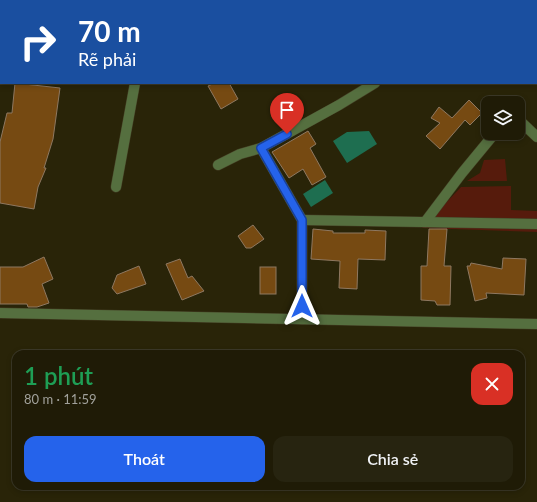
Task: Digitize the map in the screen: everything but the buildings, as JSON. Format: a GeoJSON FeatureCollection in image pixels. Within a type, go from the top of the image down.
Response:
{"type":"FeatureCollection","features":[{"type":"Feature","properties":{"kind":"street"},"geometry":{"type":"LineString","coordinates":[[116,187],[135,84]]}},
{"type":"Feature","properties":{"kind":"street"},"geometry":{"type":"LineString","coordinates":[[218,165],[240,154],[261,148],[339,105],[373,84]]}},
{"type":"Feature","properties":{"kind":"street"},"geometry":{"type":"LineString","coordinates":[[525,125],[537,136]]}},
{"type":"Feature","properties":{"kind":"street"},"geometry":{"type":"LineString","coordinates":[[425,222],[489,140]]}},
{"type":"Feature","properties":{"kind":"street"},"geometry":{"type":"LineString","coordinates":[[261,148],[302,220],[302,319]]}},
{"type":"Feature","properties":{"kind":"street"},"geometry":{"type":"LineString","coordinates":[[302,220],[537,224]]}},
{"type":"Feature","properties":{"kind":"street"},"geometry":{"type":"LineString","coordinates":[[0,313],[537,324]]}},
{"type":"Feature","properties":{"kind":"shaded area"},"geometry":{"type":"Polygon","coordinates":[[[369,131],[377,144],[347,163],[333,141],[347,132],[369,131]]]}},
{"type":"Feature","properties":{"kind":"shaded area"},"geometry":{"type":"Polygon","coordinates":[[[505,159],[507,181],[467,181],[480,173],[484,160],[505,159]]]}},
{"type":"Feature","properties":{"kind":"shaded area"},"geometry":{"type":"Polygon","coordinates":[[[325,180],[333,193],[311,207],[303,194],[325,180]]]}},
{"type":"Feature","properties":{"kind":"shaded area"},"geometry":{"type":"Polygon","coordinates":[[[511,186],[511,210],[537,211],[537,232],[422,228],[461,187],[511,186]]]}},
{"type":"Feature","properties":{"kind":"route"},"geometry":{"type":"LineString","coordinates":[[287,134],[261,148],[302,220],[302,306]]}}]}
